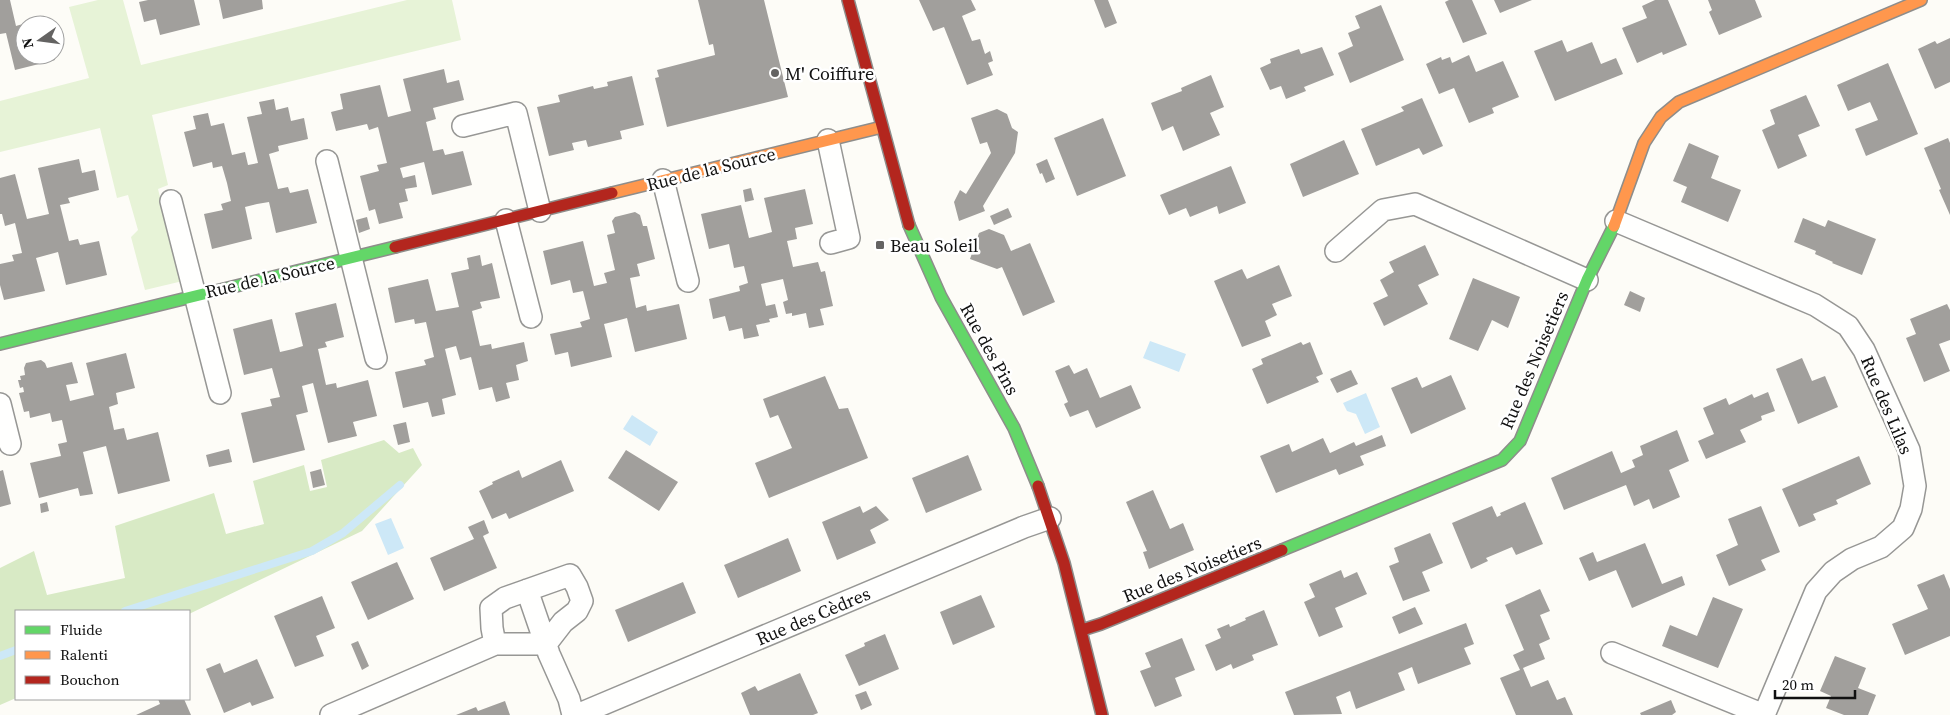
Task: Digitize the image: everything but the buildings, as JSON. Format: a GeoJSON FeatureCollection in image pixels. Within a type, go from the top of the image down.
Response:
{"type":"FeatureCollection","features":[{"type":"Feature","properties":{"kind":"street","name":"Rue des Pins"},"geometry":{"type":"LineString","coordinates":[[848,0],[911,232],[942,297],[1014,428],[1050,518],[1082,630],[1102,715]]}},
{"type":"Feature","properties":{"kind":"street","name":"Rue des Noisetiers"},"geometry":{"type":"LineString","coordinates":[[1082,630],[1101,624],[1502,460],[1520,441],[1587,280],[1616,221],[1644,143],[1661,118],[1679,102],[1921,0]]}},
{"type":"Feature","properties":{"kind":"street"},"geometry":{"type":"LineString","coordinates":[[463,126],[516,113],[540,211]]}},
{"type":"Feature","properties":{"kind":"street","name":"Rue de la Source"},"geometry":{"type":"LineString","coordinates":[[0,344],[882,126]]}},
{"type":"Feature","properties":{"kind":"street"},"geometry":{"type":"LineString","coordinates":[[828,140],[849,238],[830,243]]}},
{"type":"Feature","properties":{"kind":"street"},"geometry":{"type":"LineString","coordinates":[[327,162],[376,358]]}},
{"type":"Feature","properties":{"kind":"street"},"geometry":{"type":"LineString","coordinates":[[663,180],[688,281]]}},
{"type":"Feature","properties":{"kind":"street"},"geometry":{"type":"LineString","coordinates":[[171,200],[220,393]]}},
{"type":"Feature","properties":{"kind":"street"},"geometry":{"type":"LineString","coordinates":[[1336,251],[1383,210],[1415,204],[1587,280]]}},
{"type":"Feature","properties":{"kind":"street"},"geometry":{"type":"LineString","coordinates":[[506,220],[531,317]]}},
{"type":"Feature","properties":{"kind":"street","name":"Rue des Lilas"},"geometry":{"type":"LineString","coordinates":[[1612,652],[1764,715],[1816,591],[1832,572],[1852,559],[1881,547],[1903,528],[1911,509],[1915,486],[1909,450],[1864,350],[1848,326],[1815,305],[1616,221]]}},
{"type":"Feature","properties":{"kind":"street"},"geometry":{"type":"LineString","coordinates":[[0,404],[10,444]]}},
{"type":"Feature","properties":{"kind":"street","name":"Rue des Cèdres"},"geometry":{"type":"LineString","coordinates":[[577,715],[1024,527],[1050,518]]}},
{"type":"Feature","properties":{"kind":"street"},"geometry":{"type":"LineString","coordinates":[[495,644],[492,628],[492,608],[505,598],[570,575],[582,601],[577,611],[563,622],[546,644]]}},
{"type":"Feature","properties":{"kind":"street"},"geometry":{"type":"LineString","coordinates":[[527,590],[546,644],[569,699],[573,715]]}},
{"type":"Feature","properties":{"kind":"street"},"geometry":{"type":"LineString","coordinates":[[331,715],[495,644],[546,644]]}},
{"type":"Feature","properties":{"kind":"green space"},"geometry":{"type":"Polygon","coordinates":[[[98,0],[123,0],[141,65],[407,0],[452,0],[461,40],[152,115],[168,185],[158,189],[164,213],[187,280],[145,290],[131,237],[138,230],[128,195],[117,198],[100,128],[0,152],[0,101],[89,78],[69,7],[98,0]]]}},
{"type":"Feature","properties":{"kind":"green space"},"geometry":{"type":"Polygon","coordinates":[[[384,440],[399,453],[413,448],[422,465],[362,531],[190,614],[190,610],[15,610],[15,698],[0,705],[0,568],[34,551],[47,595],[125,578],[115,526],[214,493],[226,534],[264,524],[253,481],[304,465],[310,491],[327,487],[321,460],[384,440]]]}},
{"type":"Feature","properties":{"kind":"water"},"geometry":{"type":"Polygon","coordinates":[[[1150,341],[1186,354],[1179,372],[1143,358],[1150,341]]]}},
{"type":"Feature","properties":{"kind":"water"},"geometry":{"type":"Polygon","coordinates":[[[1366,393],[1380,427],[1365,434],[1356,414],[1347,411],[1343,403],[1366,393]]]}},
{"type":"Feature","properties":{"kind":"water"},"geometry":{"type":"Polygon","coordinates":[[[632,415],[658,432],[650,446],[623,429],[632,415]]]}},
{"type":"Feature","properties":{"kind":"water"},"geometry":{"type":"Polygon","coordinates":[[[391,518],[404,548],[388,555],[375,524],[391,518]]]}},
{"type":"Feature","properties":{"kind":"waterway"},"geometry":{"type":"LineString","coordinates":[[128,610],[312,551],[343,533],[400,485]]}},
{"type":"Feature","properties":{"kind":"waterway"},"geometry":{"type":"LineString","coordinates":[[0,656],[15,650]]}},
{"type":"Feature","properties":{"kind":"traffic: fast"},"geometry":{"type":"LineString","coordinates":[[909,225],[941,297],[1014,428],[1038,486]]}},
{"type":"Feature","properties":{"kind":"traffic: fast"},"geometry":{"type":"LineString","coordinates":[[1282,550],[1502,460],[1520,441],[1587,280],[1614,226]]}},
{"type":"Feature","properties":{"kind":"traffic: fast"},"geometry":{"type":"LineString","coordinates":[[0,344],[395,247]]}},
{"type":"Feature","properties":{"kind":"traffic: slow"},"geometry":{"type":"LineString","coordinates":[[1614,226],[1644,143],[1661,117],[1679,102],[1921,0]]}},
{"type":"Feature","properties":{"kind":"traffic: slow"},"geometry":{"type":"LineString","coordinates":[[612,193],[882,127]]}},
{"type":"Feature","properties":{"kind":"traffic: jam"},"geometry":{"type":"LineString","coordinates":[[848,0],[909,225]]}},
{"type":"Feature","properties":{"kind":"traffic: jam"},"geometry":{"type":"LineString","coordinates":[[395,247],[612,193]]}},
{"type":"Feature","properties":{"kind":"traffic: jam"},"geometry":{"type":"LineString","coordinates":[[1038,486],[1064,563],[1102,715]]}},
{"type":"Feature","properties":{"kind":"traffic: jam"},"geometry":{"type":"LineString","coordinates":[[1082,630],[1282,550]]}},
{"type":"Feature","properties":{"kind":"place","name":"M' Coiffure"},"geometry":{"type":"Point","coordinates":[775,73]}},
{"type":"Feature","properties":{"kind":"place","name":"Beau Soleil"},"geometry":{"type":"Point","coordinates":[880,245]}}]}
